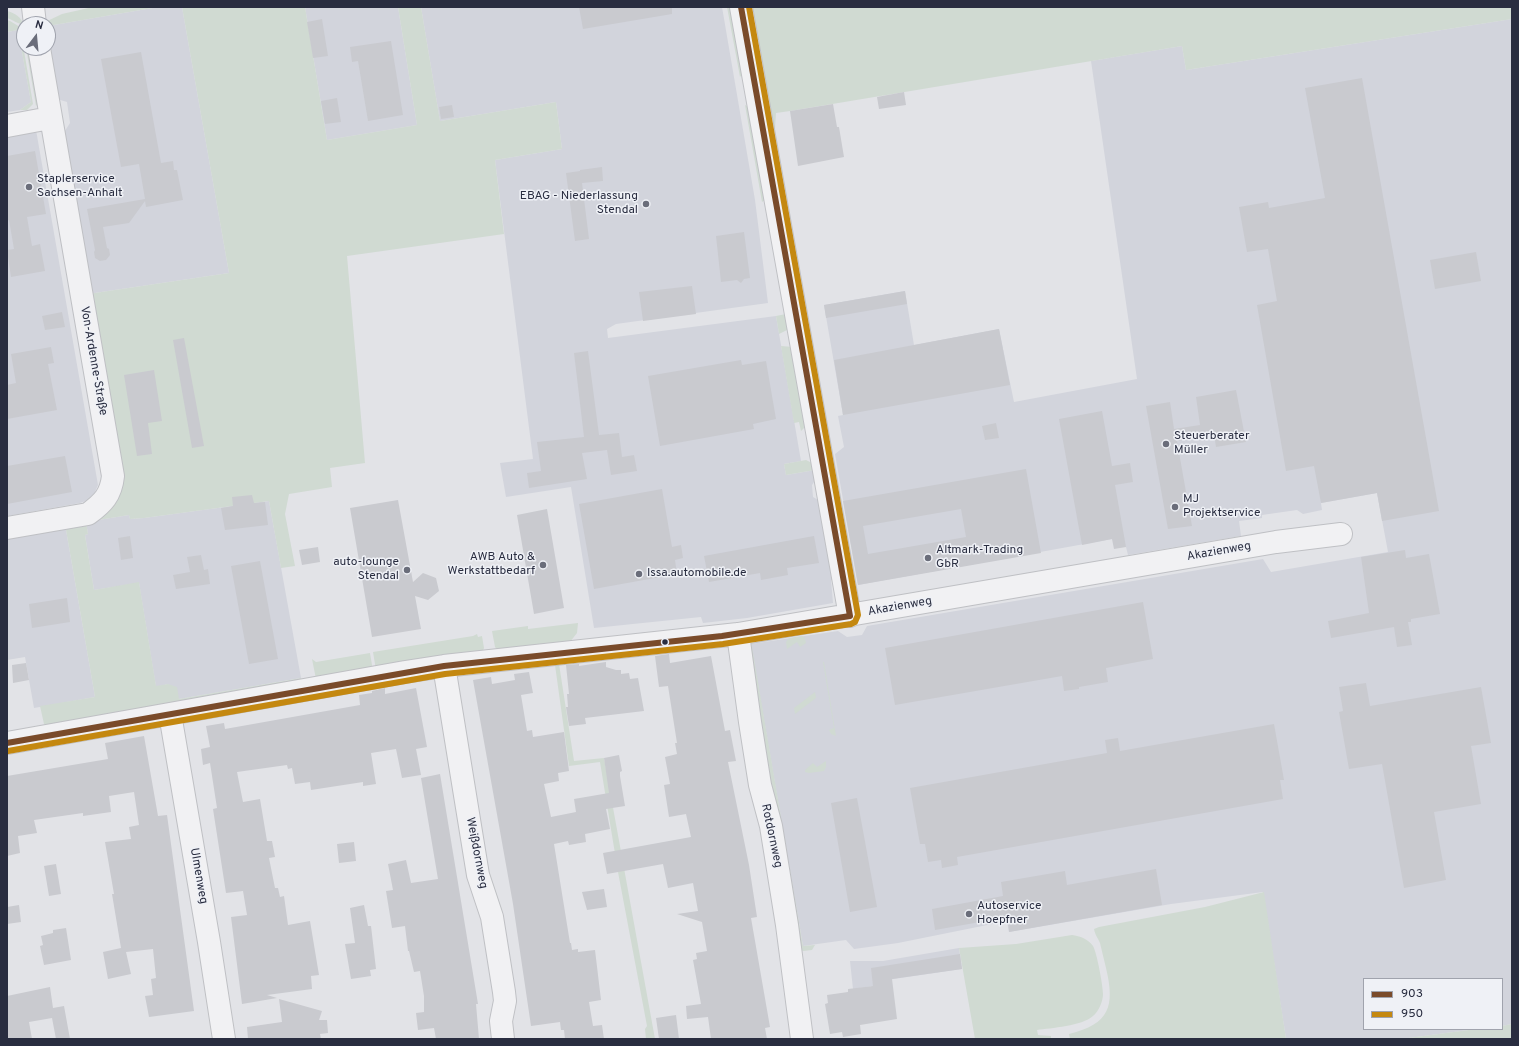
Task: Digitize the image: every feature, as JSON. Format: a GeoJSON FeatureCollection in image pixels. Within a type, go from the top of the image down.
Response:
{"type":"FeatureCollection","features":[{"type":"Feature","properties":{"kind":"street"},"geometry":{"type":"LineString","coordinates":[[742,7],[850,616]]}},
{"type":"Feature","properties":{"kind":"street","name":"Von-Ardenne-Straße"},"geometry":{"type":"LineString","coordinates":[[7,528],[88,514],[99,506],[108,496],[112,486],[113,476],[40,56]]}},
{"type":"Feature","properties":{"kind":"street"},"geometry":{"type":"LineString","coordinates":[[7,126],[50,118]]}},
{"type":"Feature","properties":{"kind":"street","name":"Akazienweg"},"geometry":{"type":"LineString","coordinates":[[7,743],[444,666],[738,634],[1276,542],[1341,534]]}},
{"type":"Feature","properties":{"kind":"street","name":"Rotdornweg"},"geometry":{"type":"LineString","coordinates":[[738,634],[759,778],[771,826],[787,925],[802,1039]]}},
{"type":"Feature","properties":{"kind":"street","name":"Weißdornweg"},"geometry":{"type":"LineString","coordinates":[[444,666],[478,875],[492,917],[504,992],[501,1021],[503,1039]]}},
{"type":"Feature","properties":{"kind":"street","name":"Ulmenweg"},"geometry":{"type":"LineString","coordinates":[[170,714],[210,942],[224,1039]]}},
{"type":"Feature","properties":{"kind":"shaded area"},"geometry":{"type":"Polygon","coordinates":[[[93,7],[158,7],[56,25],[56,17],[62,14],[93,7]]]}},
{"type":"Feature","properties":{"kind":"shaded area"},"geometry":{"type":"Polygon","coordinates":[[[158,7],[182,7],[229,273],[88,294],[61,137],[70,123],[67,102],[54,98],[49,56],[56,56],[56,25],[158,7]]]}},
{"type":"Feature","properties":{"kind":"shaded area"},"geometry":{"type":"Polygon","coordinates":[[[182,7],[305,7],[327,140],[417,125],[398,7],[421,7],[440,121],[556,102],[562,149],[495,160],[504,234],[347,256],[365,463],[330,468],[332,487],[289,494],[285,514],[295,566],[281,568],[269,501],[144,518],[130,519],[129,515],[86,522],[88,534],[85,535],[94,590],[139,582],[156,686],[168,684],[177,687],[179,699],[301,678],[298,685],[51,728],[44,724],[40,706],[95,697],[65,524],[107,508],[88,294],[229,273],[182,7]]]}},
{"type":"Feature","properties":{"kind":"shaded area"},"geometry":{"type":"Polygon","coordinates":[[[305,7],[398,7],[417,125],[327,140],[305,7]]]}},
{"type":"Feature","properties":{"kind":"shaded area"},"geometry":{"type":"Polygon","coordinates":[[[421,7],[722,7],[755,200],[768,303],[616,324],[607,329],[608,338],[776,316],[801,461],[784,464],[786,475],[815,470],[816,479],[812,485],[813,497],[820,501],[834,579],[831,580],[833,603],[747,618],[703,623],[701,617],[594,628],[571,487],[506,497],[500,463],[533,459],[495,160],[562,149],[556,102],[440,121],[421,7]]]}},
{"type":"Feature","properties":{"kind":"shaded area"},"geometry":{"type":"Polygon","coordinates":[[[727,7],[734,7],[745,70],[740,77],[727,7]]]}},
{"type":"Feature","properties":{"kind":"shaded area"},"geometry":{"type":"Polygon","coordinates":[[[752,7],[1512,7],[1512,19],[1186,70],[1182,46],[776,113],[774,145],[752,7]]]}},
{"type":"Feature","properties":{"kind":"shaded area"},"geometry":{"type":"Polygon","coordinates":[[[7,11],[17,16],[16,22],[7,18],[7,11]]]}},
{"type":"Feature","properties":{"kind":"shaded area"},"geometry":{"type":"Polygon","coordinates":[[[1512,19],[1512,1024],[1503,1026],[1503,978],[1363,978],[1363,1030],[1468,1030],[1401,1039],[1286,1039],[1263,892],[1171,904],[1009,932],[1007,921],[898,943],[854,949],[846,940],[803,946],[751,644],[838,631],[847,637],[862,635],[867,626],[1263,559],[1271,572],[1388,552],[1377,493],[1321,503],[1322,510],[1303,514],[1297,510],[1262,515],[1262,518],[1239,521],[1241,536],[1128,555],[1126,547],[1112,539],[858,585],[835,454],[844,447],[838,416],[843,415],[824,305],[905,291],[914,345],[999,329],[1014,402],[1137,379],[1091,61],[1182,46],[1186,70],[1512,19]]]}},
{"type":"Feature","properties":{"kind":"shaded area"},"geometry":{"type":"Polygon","coordinates":[[[7,20],[16,25],[16,30],[7,32],[7,20]]]}},
{"type":"Feature","properties":{"kind":"shaded area"},"geometry":{"type":"Polygon","coordinates":[[[16,30],[16,56],[23,56],[31,102],[20,110],[7,112],[7,32],[16,30]]]}},
{"type":"Feature","properties":{"kind":"shaded area"},"geometry":{"type":"Polygon","coordinates":[[[23,56],[25,56],[33,104],[27,110],[20,110],[31,102],[23,56]]]}},
{"type":"Feature","properties":{"kind":"shaded area"},"geometry":{"type":"Polygon","coordinates":[[[27,56],[33,56],[40,101],[36,106],[27,56]]]}},
{"type":"Feature","properties":{"kind":"shaded area"},"geometry":{"type":"Polygon","coordinates":[[[745,105],[752,109],[768,198],[762,202],[745,105]]]}},
{"type":"Feature","properties":{"kind":"shaded area"},"geometry":{"type":"Polygon","coordinates":[[[36,130],[98,485],[93,496],[80,503],[7,516],[7,133],[36,130]]]}},
{"type":"Feature","properties":{"kind":"shaded area"},"geometry":{"type":"Polygon","coordinates":[[[786,314],[789,329],[779,334],[776,316],[786,314]]]}},
{"type":"Feature","properties":{"kind":"shaded area"},"geometry":{"type":"Polygon","coordinates":[[[781,346],[793,347],[807,425],[801,431],[799,422],[794,423],[781,346]]]}},
{"type":"Feature","properties":{"kind":"shaded area"},"geometry":{"type":"Polygon","coordinates":[[[806,460],[812,463],[815,470],[786,475],[784,464],[806,460]]]}},
{"type":"Feature","properties":{"kind":"shaded area"},"geometry":{"type":"Polygon","coordinates":[[[269,501],[301,678],[179,699],[168,684],[156,687],[139,583],[94,590],[85,535],[88,534],[86,522],[129,515],[130,519],[144,518],[269,501]]]}},
{"type":"Feature","properties":{"kind":"shaded area"},"geometry":{"type":"Polygon","coordinates":[[[65,524],[95,697],[34,708],[25,657],[7,660],[7,535],[65,524]]]}},
{"type":"Feature","properties":{"kind":"shaded area"},"geometry":{"type":"Polygon","coordinates":[[[578,623],[577,633],[570,642],[499,652],[495,647],[492,631],[528,626],[528,629],[578,623]]]}},
{"type":"Feature","properties":{"kind":"shaded area"},"geometry":{"type":"Polygon","coordinates":[[[477,634],[478,637],[482,636],[484,648],[481,655],[376,670],[373,652],[473,636],[477,634]]]}},
{"type":"Feature","properties":{"kind":"shaded area"},"geometry":{"type":"Polygon","coordinates":[[[802,636],[805,638],[806,643],[800,647],[797,642],[787,649],[786,642],[789,638],[802,636]]]}},
{"type":"Feature","properties":{"kind":"shaded area"},"geometry":{"type":"Polygon","coordinates":[[[751,641],[803,946],[815,945],[812,950],[803,951],[799,949],[747,644],[751,641]]]}},
{"type":"Feature","properties":{"kind":"shaded area"},"geometry":{"type":"Polygon","coordinates":[[[370,653],[373,671],[316,679],[312,659],[316,662],[370,653]]]}},
{"type":"Feature","properties":{"kind":"shaded area"},"geometry":{"type":"Polygon","coordinates":[[[823,662],[836,736],[831,734],[829,730],[834,728],[823,662]]]}},
{"type":"Feature","properties":{"kind":"shaded area"},"geometry":{"type":"Polygon","coordinates":[[[559,664],[574,761],[604,758],[655,1039],[646,1039],[645,1029],[647,1026],[618,872],[600,762],[569,766],[555,665],[559,664]]]}},
{"type":"Feature","properties":{"kind":"shaded area"},"geometry":{"type":"Polygon","coordinates":[[[815,692],[816,698],[795,714],[794,708],[815,692]]]}},
{"type":"Feature","properties":{"kind":"shaded area"},"geometry":{"type":"Polygon","coordinates":[[[826,761],[824,771],[809,773],[805,772],[805,770],[813,763],[817,767],[826,761]]]}},
{"type":"Feature","properties":{"kind":"shaded area"},"geometry":{"type":"Polygon","coordinates":[[[1264,892],[1286,1039],[1070,1039],[1069,1034],[1083,1030],[1101,1019],[1106,1012],[1109,1003],[1109,981],[1100,943],[1094,929],[1205,907],[1264,892]]]}},
{"type":"Feature","properties":{"kind":"shaded area"},"geometry":{"type":"Polygon","coordinates":[[[1072,935],[1089,941],[1093,946],[1096,955],[1103,994],[1100,1006],[1095,1014],[1082,1022],[1037,1030],[1038,1035],[1051,1036],[1051,1039],[975,1039],[959,948],[1016,944],[1072,935]]]}},
{"type":"Feature","properties":{"kind":"shaded area"},"geometry":{"type":"Polygon","coordinates":[[[959,948],[962,969],[873,982],[873,986],[853,989],[850,961],[883,961],[959,948]]]}},
{"type":"Feature","properties":{"kind":"shaded area"},"geometry":{"type":"Polygon","coordinates":[[[1512,1024],[1512,1039],[1401,1039],[1468,1030],[1503,1030],[1503,1026],[1512,1024]]]}},
{"type":"Feature","properties":{"kind":"building"},"geometry":{"type":"Polygon","coordinates":[[[579,7],[672,7],[672,14],[583,29],[579,7]]]}},
{"type":"Feature","properties":{"kind":"building"},"geometry":{"type":"Polygon","coordinates":[[[322,19],[328,56],[313,58],[307,22],[322,19]]]}},
{"type":"Feature","properties":{"kind":"building"},"geometry":{"type":"Polygon","coordinates":[[[391,41],[403,115],[368,121],[358,61],[352,62],[350,47],[391,41]]]}},
{"type":"Feature","properties":{"kind":"building"},"geometry":{"type":"Polygon","coordinates":[[[141,52],[161,163],[173,161],[174,170],[177,170],[183,200],[146,207],[145,201],[129,223],[103,227],[107,248],[109,249],[110,255],[106,260],[100,261],[95,258],[95,250],[87,209],[145,199],[139,164],[121,167],[101,59],[141,52]]]}},
{"type":"Feature","properties":{"kind":"building"},"geometry":{"type":"Polygon","coordinates":[[[1362,78],[1439,511],[1382,521],[1377,493],[1321,503],[1314,466],[1286,471],[1257,305],[1277,301],[1268,249],[1247,252],[1239,207],[1268,202],[1269,208],[1325,198],[1305,88],[1362,78]]]}},
{"type":"Feature","properties":{"kind":"building"},"geometry":{"type":"Polygon","coordinates":[[[904,92],[906,105],[879,109],[877,97],[904,92]]]}},
{"type":"Feature","properties":{"kind":"building"},"geometry":{"type":"Polygon","coordinates":[[[337,98],[341,122],[325,124],[321,101],[337,98]]]}},
{"type":"Feature","properties":{"kind":"building"},"geometry":{"type":"Polygon","coordinates":[[[833,104],[837,127],[839,127],[844,157],[798,166],[790,111],[833,104]]]}},
{"type":"Feature","properties":{"kind":"building"},"geometry":{"type":"Polygon","coordinates":[[[452,105],[454,117],[441,119],[439,107],[452,105]]]}},
{"type":"Feature","properties":{"kind":"building"},"geometry":{"type":"Polygon","coordinates":[[[35,151],[46,214],[27,217],[32,246],[40,244],[45,271],[11,277],[7,250],[14,249],[9,220],[7,221],[7,156],[35,151]]]}},
{"type":"Feature","properties":{"kind":"building"},"geometry":{"type":"Polygon","coordinates":[[[602,167],[603,181],[582,183],[589,239],[575,241],[566,173],[602,167]]]}},
{"type":"Feature","properties":{"kind":"building"},"geometry":{"type":"Polygon","coordinates":[[[744,232],[750,278],[744,279],[741,283],[737,280],[721,282],[716,236],[744,232]]]}},
{"type":"Feature","properties":{"kind":"building"},"geometry":{"type":"Polygon","coordinates":[[[1476,252],[1481,281],[1435,289],[1430,260],[1476,252]]]}},
{"type":"Feature","properties":{"kind":"building"},"geometry":{"type":"Polygon","coordinates":[[[692,286],[696,314],[643,321],[639,292],[692,286]]]}},
{"type":"Feature","properties":{"kind":"building"},"geometry":{"type":"Polygon","coordinates":[[[905,291],[907,304],[826,318],[824,305],[905,291]]]}},
{"type":"Feature","properties":{"kind":"building"},"geometry":{"type":"Polygon","coordinates":[[[62,312],[65,327],[45,330],[42,316],[62,312]]]}},
{"type":"Feature","properties":{"kind":"building"},"geometry":{"type":"Polygon","coordinates":[[[999,329],[1010,385],[843,415],[834,360],[999,329]]]}},
{"type":"Feature","properties":{"kind":"building"},"geometry":{"type":"Polygon","coordinates":[[[184,338],[204,446],[192,448],[173,340],[184,338]]]}},
{"type":"Feature","properties":{"kind":"building"},"geometry":{"type":"Polygon","coordinates":[[[51,347],[54,363],[48,364],[57,410],[7,419],[7,385],[16,383],[11,354],[51,347]]]}},
{"type":"Feature","properties":{"kind":"building"},"geometry":{"type":"Polygon","coordinates":[[[588,351],[599,435],[619,433],[622,457],[634,455],[637,471],[611,475],[607,450],[582,453],[587,479],[529,488],[527,473],[541,471],[537,442],[584,437],[574,353],[588,351]]]}},
{"type":"Feature","properties":{"kind":"building"},"geometry":{"type":"Polygon","coordinates":[[[741,360],[742,365],[766,361],[776,419],[753,424],[754,429],[660,446],[648,376],[741,360]]]}},
{"type":"Feature","properties":{"kind":"building"},"geometry":{"type":"Polygon","coordinates":[[[154,370],[162,421],[148,423],[152,454],[137,456],[124,375],[154,370]]]}},
{"type":"Feature","properties":{"kind":"building"},"geometry":{"type":"Polygon","coordinates":[[[1236,390],[1246,442],[1216,447],[1214,434],[1177,441],[1192,526],[1168,529],[1146,406],[1170,402],[1174,429],[1200,425],[1196,397],[1236,390]]]}},
{"type":"Feature","properties":{"kind":"building"},"geometry":{"type":"Polygon","coordinates":[[[1102,411],[1112,466],[1130,463],[1133,482],[1115,485],[1126,547],[1114,549],[1112,539],[1082,545],[1059,419],[1102,411]]]}},
{"type":"Feature","properties":{"kind":"building"},"geometry":{"type":"Polygon","coordinates":[[[996,423],[999,438],[985,440],[982,426],[996,423]]]}},
{"type":"Feature","properties":{"kind":"building"},"geometry":{"type":"Polygon","coordinates":[[[65,456],[72,492],[7,504],[7,466],[65,456]]]}},
{"type":"Feature","properties":{"kind":"building"},"geometry":{"type":"Polygon","coordinates":[[[1026,469],[1041,553],[858,585],[843,501],[1026,469]],[[961,509],[863,526],[868,554],[966,537],[961,509]]]}},
{"type":"Feature","properties":{"kind":"building"},"geometry":{"type":"Polygon","coordinates":[[[662,489],[672,547],[681,545],[683,558],[675,560],[677,574],[594,589],[579,504],[662,489]]]}},
{"type":"Feature","properties":{"kind":"building"},"geometry":{"type":"Polygon","coordinates":[[[252,495],[254,503],[265,502],[268,525],[225,530],[221,508],[233,506],[232,497],[252,495]]]}},
{"type":"Feature","properties":{"kind":"building"},"geometry":{"type":"Polygon","coordinates":[[[398,500],[413,582],[423,573],[436,578],[439,591],[428,600],[415,596],[421,629],[372,637],[350,508],[398,500]]]}},
{"type":"Feature","properties":{"kind":"building"},"geometry":{"type":"Polygon","coordinates":[[[547,509],[564,608],[534,614],[517,515],[547,509]]]}},
{"type":"Feature","properties":{"kind":"building"},"geometry":{"type":"Polygon","coordinates":[[[130,536],[133,558],[121,560],[118,538],[130,536]]]}},
{"type":"Feature","properties":{"kind":"building"},"geometry":{"type":"Polygon","coordinates":[[[814,536],[819,563],[787,568],[788,575],[761,580],[760,573],[709,582],[704,556],[814,536]]]}},
{"type":"Feature","properties":{"kind":"building"},"geometry":{"type":"Polygon","coordinates":[[[318,547],[320,562],[302,565],[299,550],[318,547]]]}},
{"type":"Feature","properties":{"kind":"building"},"geometry":{"type":"Polygon","coordinates":[[[1405,550],[1406,558],[1429,554],[1440,614],[1411,619],[1411,622],[1408,622],[1412,645],[1397,647],[1394,627],[1331,638],[1328,621],[1369,613],[1361,557],[1405,550]]]}},
{"type":"Feature","properties":{"kind":"building"},"geometry":{"type":"Polygon","coordinates":[[[201,555],[204,570],[208,569],[210,584],[176,589],[173,575],[190,572],[187,557],[201,555]]]}},
{"type":"Feature","properties":{"kind":"building"},"geometry":{"type":"Polygon","coordinates":[[[260,561],[278,659],[249,664],[231,566],[260,561]]]}},
{"type":"Feature","properties":{"kind":"building"},"geometry":{"type":"Polygon","coordinates":[[[67,598],[70,622],[32,628],[29,604],[67,598]]]}},
{"type":"Feature","properties":{"kind":"building"},"geometry":{"type":"Polygon","coordinates":[[[1143,602],[1153,659],[1106,668],[1108,682],[1064,691],[1062,676],[895,705],[885,648],[1143,602]]]}},
{"type":"Feature","properties":{"kind":"building"},"geometry":{"type":"Polygon","coordinates":[[[669,654],[670,663],[711,656],[725,731],[730,730],[736,761],[728,762],[749,865],[757,917],[751,918],[770,1027],[765,1028],[767,1039],[711,1039],[708,1017],[687,1019],[686,1006],[701,1004],[693,960],[697,959],[696,953],[707,951],[702,922],[677,914],[698,911],[693,883],[668,888],[663,864],[607,874],[603,853],[691,837],[686,814],[669,817],[664,785],[670,784],[665,757],[677,754],[675,743],[677,743],[668,686],[659,687],[655,656],[669,654]]]}},
{"type":"Feature","properties":{"kind":"building"},"geometry":{"type":"Polygon","coordinates":[[[606,662],[606,667],[621,670],[621,674],[629,673],[630,679],[638,678],[644,711],[585,718],[586,724],[569,726],[566,707],[568,707],[567,694],[569,694],[566,665],[579,664],[579,666],[606,662]]]}},
{"type":"Feature","properties":{"kind":"building"},"geometry":{"type":"Polygon","coordinates":[[[26,663],[29,680],[13,683],[12,665],[26,663]]]}},
{"type":"Feature","properties":{"kind":"building"},"geometry":{"type":"Polygon","coordinates":[[[529,672],[533,693],[521,695],[527,731],[532,730],[533,737],[564,732],[569,771],[558,773],[559,781],[544,784],[551,817],[576,812],[574,799],[609,793],[604,758],[619,755],[622,771],[620,772],[620,776],[625,806],[606,809],[610,829],[585,834],[586,842],[569,845],[568,841],[554,844],[572,950],[578,949],[578,952],[595,950],[601,1000],[589,1002],[593,1026],[602,1025],[604,1039],[565,1039],[564,1030],[561,1030],[560,1022],[531,1026],[513,904],[473,680],[491,677],[492,684],[515,680],[514,674],[529,672]]]}},
{"type":"Feature","properties":{"kind":"building"},"geometry":{"type":"Polygon","coordinates":[[[1366,683],[1370,706],[1481,687],[1491,743],[1471,746],[1481,804],[1434,812],[1446,880],[1404,888],[1382,764],[1349,769],[1339,712],[1343,711],[1339,687],[1366,683]]]}},
{"type":"Feature","properties":{"kind":"building"},"geometry":{"type":"Polygon","coordinates":[[[385,688],[385,694],[416,688],[427,747],[416,749],[421,775],[402,778],[396,749],[371,753],[376,784],[363,786],[363,782],[311,790],[310,782],[295,784],[292,768],[288,769],[287,765],[237,772],[243,802],[260,799],[267,841],[272,841],[275,857],[269,858],[275,888],[278,888],[280,897],[284,896],[288,925],[310,921],[319,975],[311,976],[312,989],[267,995],[277,998],[242,1004],[231,917],[247,915],[243,891],[226,893],[213,809],[217,808],[210,763],[203,765],[201,749],[210,747],[206,726],[224,723],[225,729],[360,705],[359,695],[372,693],[372,691],[385,688]]]}},
{"type":"Feature","properties":{"kind":"building"},"geometry":{"type":"Polygon","coordinates":[[[1274,724],[1284,780],[1280,780],[1283,799],[957,857],[958,865],[942,868],[941,860],[928,862],[925,844],[920,844],[910,788],[1107,753],[1105,740],[1118,738],[1120,751],[1274,724]]]}},
{"type":"Feature","properties":{"kind":"building"},"geometry":{"type":"Polygon","coordinates":[[[144,736],[158,816],[167,815],[194,1011],[149,1017],[145,996],[153,995],[151,979],[156,978],[153,949],[126,952],[131,974],[108,979],[103,952],[121,948],[105,842],[131,839],[129,827],[139,825],[134,792],[109,796],[111,812],[83,816],[83,813],[34,820],[37,833],[18,836],[20,853],[7,856],[7,776],[108,759],[105,743],[144,736]]]}},
{"type":"Feature","properties":{"kind":"building"},"geometry":{"type":"Polygon","coordinates":[[[440,774],[478,1004],[476,1004],[479,1039],[436,1039],[434,1028],[418,1030],[416,1013],[424,1012],[424,996],[420,971],[414,972],[408,951],[405,926],[392,928],[386,891],[393,890],[388,864],[406,860],[411,883],[438,879],[421,778],[440,774]]]}},
{"type":"Feature","properties":{"kind":"building"},"geometry":{"type":"Polygon","coordinates":[[[857,798],[877,907],[850,912],[831,803],[857,798]]]}},
{"type":"Feature","properties":{"kind":"building"},"geometry":{"type":"Polygon","coordinates":[[[354,842],[356,861],[339,863],[337,844],[354,842]]]}},
{"type":"Feature","properties":{"kind":"building"},"geometry":{"type":"Polygon","coordinates":[[[56,864],[61,894],[49,896],[44,866],[56,864]]]}},
{"type":"Feature","properties":{"kind":"building"},"geometry":{"type":"Polygon","coordinates":[[[1156,869],[1162,905],[1009,932],[1008,921],[998,923],[997,919],[935,930],[932,909],[1003,896],[1001,882],[1065,871],[1067,885],[1156,869]]]}},
{"type":"Feature","properties":{"kind":"building"},"geometry":{"type":"Polygon","coordinates":[[[604,889],[607,907],[587,910],[582,892],[604,889]]]}},
{"type":"Feature","properties":{"kind":"building"},"geometry":{"type":"Polygon","coordinates":[[[19,905],[21,922],[7,924],[7,907],[19,905]]]}},
{"type":"Feature","properties":{"kind":"building"},"geometry":{"type":"Polygon","coordinates":[[[364,905],[368,926],[371,926],[376,969],[370,970],[371,976],[351,979],[345,944],[355,943],[350,908],[364,905]]]}},
{"type":"Feature","properties":{"kind":"building"},"geometry":{"type":"Polygon","coordinates":[[[66,928],[71,960],[44,965],[40,946],[43,945],[41,936],[53,933],[53,930],[66,928]]]}},
{"type":"Feature","properties":{"kind":"building"},"geometry":{"type":"Polygon","coordinates":[[[960,954],[962,969],[892,979],[897,1019],[860,1025],[861,1034],[843,1037],[842,1032],[830,1034],[825,1004],[828,1003],[827,995],[848,992],[848,989],[873,986],[871,968],[960,954]]]}},
{"type":"Feature","properties":{"kind":"building"},"geometry":{"type":"Polygon","coordinates":[[[50,987],[53,1008],[64,1006],[70,1039],[56,1039],[52,1018],[29,1022],[32,1039],[7,1039],[7,996],[50,987]]]}},
{"type":"Feature","properties":{"kind":"building"},"geometry":{"type":"Polygon","coordinates":[[[279,999],[322,1011],[319,1020],[327,1020],[328,1033],[320,1034],[321,1039],[248,1039],[247,1027],[282,1022],[279,999]]]}},
{"type":"Feature","properties":{"kind":"building"},"geometry":{"type":"Polygon","coordinates":[[[676,1015],[679,1039],[659,1039],[656,1018],[676,1015]]]}},
{"type":"Feature","properties":{"kind":"transit line","name":"903"},"geometry":{"type":"LineString","coordinates":[[741,7],[850,616]]}},
{"type":"Feature","properties":{"kind":"transit line","name":"950"},"geometry":{"type":"LineString","coordinates":[[8,751],[445,674],[723,644],[851,624],[855,622],[858,615],[749,7]]}},
{"type":"Feature","properties":{"kind":"transit line","name":"903"},"geometry":{"type":"LineString","coordinates":[[7,743],[444,666],[722,636],[850,616]]}},
{"type":"Feature","properties":{"kind":"place","name":"Staplerservice Sachsen-Anhalt"},"geometry":{"type":"Point","coordinates":[29,187]}},
{"type":"Feature","properties":{"kind":"place","name":"EBAG - Niederlassung Stendal"},"geometry":{"type":"Point","coordinates":[646,204]}},
{"type":"Feature","properties":{"kind":"place","name":"Steuerberater Müller"},"geometry":{"type":"Point","coordinates":[1166,444]}},
{"type":"Feature","properties":{"kind":"place","name":"MJ Projektservice"},"geometry":{"type":"Point","coordinates":[1175,507]}},
{"type":"Feature","properties":{"kind":"place","name":"Altmark-Trading GbR"},"geometry":{"type":"Point","coordinates":[928,558]}},
{"type":"Feature","properties":{"kind":"place","name":"AWB Auto & Werkstattbedarf"},"geometry":{"type":"Point","coordinates":[543,565]}},
{"type":"Feature","properties":{"kind":"place","name":"auto-lounge Stendal"},"geometry":{"type":"Point","coordinates":[407,570]}},
{"type":"Feature","properties":{"kind":"place","name":"Issa.automobile.de"},"geometry":{"type":"Point","coordinates":[639,574]}},
{"type":"Feature","properties":{"kind":"place","name":"Autoservice Hoepfner"},"geometry":{"type":"Point","coordinates":[969,914]}}]}
